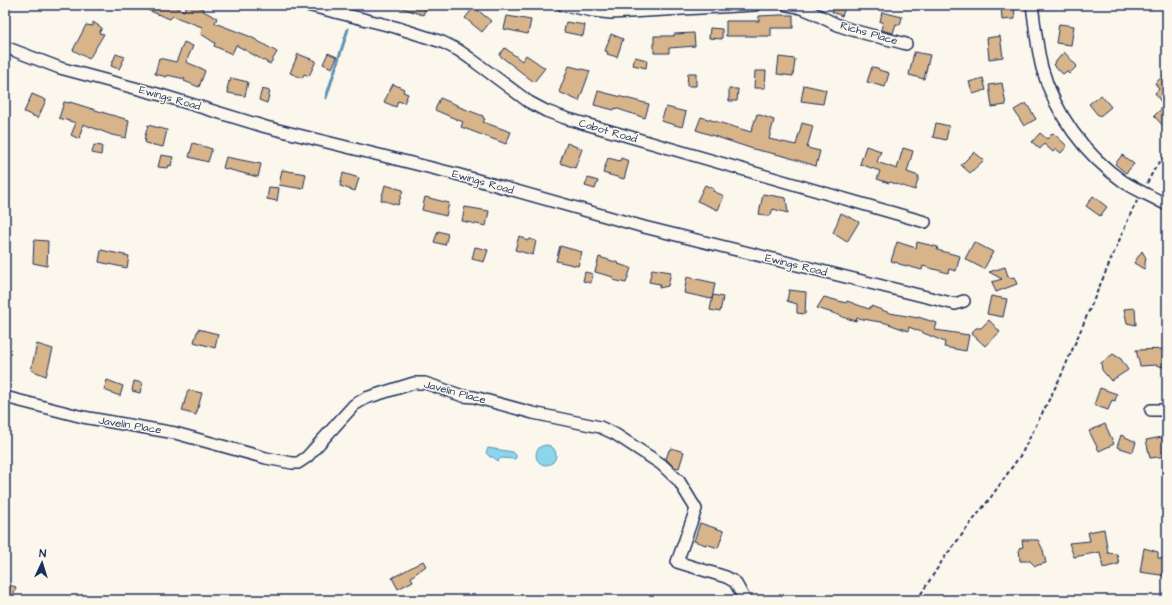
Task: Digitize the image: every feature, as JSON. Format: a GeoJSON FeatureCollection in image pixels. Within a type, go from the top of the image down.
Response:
{"type":"FeatureCollection","features":[{"type":"Feature","properties":{"kind":"street","name":"Cabot Road"},"geometry":{"type":"LineString","coordinates":[[307,5],[395,27],[442,42],[458,50],[476,62],[529,102],[546,111],[565,118],[925,222]]}},
{"type":"Feature","properties":{"kind":"street"},"geometry":{"type":"LineString","coordinates":[[563,5],[584,10],[611,13],[754,5]]}},
{"type":"Feature","properties":{"kind":"street","name":"Richs Place"},"geometry":{"type":"LineString","coordinates":[[787,5],[796,6],[807,10],[834,23],[851,29],[906,44]]}},
{"type":"Feature","properties":{"kind":"street"},"geometry":{"type":"LineString","coordinates":[[1032,5],[1042,67],[1050,90],[1066,122],[1096,160],[1117,177],[1167,205]]}},
{"type":"Feature","properties":{"kind":"street","name":"Ewings Road"},"geometry":{"type":"LineString","coordinates":[[5,48],[60,68],[161,95],[266,127],[456,174],[644,227],[954,304],[964,301]]}},
{"type":"Feature","properties":{"kind":"street","name":"Javelin Place"},"geometry":{"type":"LineString","coordinates":[[5,396],[83,417],[175,433],[271,459],[292,463],[298,462],[307,457],[347,412],[360,401],[373,395],[414,383],[431,385],[463,396],[600,427],[615,434],[661,464],[679,481],[696,509],[677,562],[726,577],[735,582],[745,600]]}},
{"type":"Feature","properties":{"kind":"street"},"geometry":{"type":"LineString","coordinates":[[1151,410],[1167,410]]}},
{"type":"Feature","properties":{"kind":"path"},"geometry":{"type":"LineString","coordinates":[[917,600],[944,558],[992,497],[1022,452],[1062,376],[1131,213],[1154,170],[1167,152]]}},
{"type":"Feature","properties":{"kind":"water"},"geometry":{"type":"Polygon","coordinates":[[[546,445],[553,448],[556,455],[553,462],[546,465],[539,462],[536,455],[539,448],[546,445]]]}},
{"type":"Feature","properties":{"kind":"water"},"geometry":{"type":"Polygon","coordinates":[[[488,448],[513,452],[516,455],[516,458],[501,458],[498,461],[486,453],[488,448]]]}},
{"type":"Feature","properties":{"kind":"building"},"geometry":{"type":"Polygon","coordinates":[[[135,5],[170,5],[184,11],[187,5],[194,5],[204,9],[203,11],[217,18],[215,23],[251,37],[277,52],[270,64],[236,45],[232,54],[214,46],[215,43],[201,34],[202,27],[173,16],[170,19],[135,5]]]}},
{"type":"Feature","properties":{"kind":"building"},"geometry":{"type":"Polygon","coordinates":[[[399,5],[427,5],[423,15],[399,7],[399,5]]]}},
{"type":"Feature","properties":{"kind":"building"},"geometry":{"type":"Polygon","coordinates":[[[835,5],[846,5],[842,16],[832,12],[835,5]]]}},
{"type":"Feature","properties":{"kind":"building"},"geometry":{"type":"Polygon","coordinates":[[[1001,5],[1014,5],[1015,19],[1002,20],[1001,5]]]}},
{"type":"Feature","properties":{"kind":"building"},"geometry":{"type":"Polygon","coordinates":[[[474,7],[491,21],[482,32],[465,18],[474,7]]]}},
{"type":"Feature","properties":{"kind":"building"},"geometry":{"type":"Polygon","coordinates":[[[882,12],[902,17],[900,25],[896,24],[893,33],[881,30],[883,22],[880,22],[882,12]]]}},
{"type":"Feature","properties":{"kind":"building"},"geometry":{"type":"Polygon","coordinates":[[[793,15],[793,28],[771,28],[771,36],[726,36],[726,21],[759,21],[759,16],[793,15]]]}},
{"type":"Feature","properties":{"kind":"building"},"geometry":{"type":"Polygon","coordinates":[[[507,16],[531,20],[528,34],[504,29],[507,16]]]}},
{"type":"Feature","properties":{"kind":"building"},"geometry":{"type":"Polygon","coordinates":[[[93,22],[102,28],[99,33],[104,34],[89,59],[73,50],[86,25],[93,26],[93,22]]]}},
{"type":"Feature","properties":{"kind":"building"},"geometry":{"type":"Polygon","coordinates":[[[566,22],[585,25],[583,36],[564,32],[566,22]]]}},
{"type":"Feature","properties":{"kind":"building"},"geometry":{"type":"Polygon","coordinates":[[[1059,24],[1074,26],[1071,45],[1056,43],[1059,24]]]}},
{"type":"Feature","properties":{"kind":"building"},"geometry":{"type":"Polygon","coordinates":[[[710,28],[722,29],[722,39],[709,38],[710,28]]]}},
{"type":"Feature","properties":{"kind":"building"},"geometry":{"type":"Polygon","coordinates":[[[694,33],[695,46],[669,48],[669,53],[654,53],[654,36],[674,36],[674,34],[694,33]]]}},
{"type":"Feature","properties":{"kind":"building"},"geometry":{"type":"Polygon","coordinates":[[[611,34],[623,39],[617,57],[607,54],[608,52],[605,51],[611,34]]]}},
{"type":"Feature","properties":{"kind":"building"},"geometry":{"type":"Polygon","coordinates":[[[1000,36],[1003,57],[989,59],[987,38],[1000,36]]]}},
{"type":"Feature","properties":{"kind":"building"},"geometry":{"type":"Polygon","coordinates":[[[184,42],[193,46],[186,62],[205,71],[199,87],[184,81],[185,79],[155,74],[159,58],[176,62],[184,42]]]}},
{"type":"Feature","properties":{"kind":"building"},"geometry":{"type":"Polygon","coordinates":[[[505,48],[522,61],[526,55],[545,68],[534,82],[499,55],[505,48]]]}},
{"type":"Feature","properties":{"kind":"building"},"geometry":{"type":"Polygon","coordinates":[[[914,52],[930,55],[924,79],[909,75],[914,52]]]}},
{"type":"Feature","properties":{"kind":"building"},"geometry":{"type":"Polygon","coordinates":[[[1064,52],[1077,66],[1069,74],[1067,71],[1063,74],[1053,65],[1064,52]]]}},
{"type":"Feature","properties":{"kind":"building"},"geometry":{"type":"Polygon","coordinates":[[[328,53],[337,57],[332,68],[323,64],[328,53]]]}},
{"type":"Feature","properties":{"kind":"building"},"geometry":{"type":"Polygon","coordinates":[[[116,54],[125,57],[119,69],[111,66],[116,54]]]}},
{"type":"Feature","properties":{"kind":"building"},"geometry":{"type":"Polygon","coordinates":[[[298,54],[316,61],[309,76],[304,74],[302,78],[290,73],[298,54]]]}},
{"type":"Feature","properties":{"kind":"building"},"geometry":{"type":"Polygon","coordinates":[[[635,57],[647,60],[646,68],[633,65],[635,57]]]}},
{"type":"Feature","properties":{"kind":"building"},"geometry":{"type":"Polygon","coordinates":[[[779,57],[795,59],[793,76],[777,74],[779,57]]]}},
{"type":"Feature","properties":{"kind":"building"},"geometry":{"type":"Polygon","coordinates":[[[569,66],[590,71],[579,101],[559,92],[569,66]]]}},
{"type":"Feature","properties":{"kind":"building"},"geometry":{"type":"Polygon","coordinates":[[[872,67],[889,73],[885,87],[867,82],[872,67]]]}},
{"type":"Feature","properties":{"kind":"building"},"geometry":{"type":"Polygon","coordinates":[[[755,71],[766,71],[765,88],[754,88],[755,71]]]}},
{"type":"Feature","properties":{"kind":"building"},"geometry":{"type":"Polygon","coordinates":[[[688,73],[696,73],[696,86],[687,86],[688,73]]]}},
{"type":"Feature","properties":{"kind":"building"},"geometry":{"type":"Polygon","coordinates":[[[1167,73],[1167,99],[1166,98],[1161,102],[1155,93],[1159,89],[1155,83],[1167,73]]]}},
{"type":"Feature","properties":{"kind":"building"},"geometry":{"type":"Polygon","coordinates":[[[231,78],[248,82],[245,96],[228,93],[227,90],[231,78]]]}},
{"type":"Feature","properties":{"kind":"building"},"geometry":{"type":"Polygon","coordinates":[[[983,78],[986,90],[973,94],[969,82],[983,78]]]}},
{"type":"Feature","properties":{"kind":"building"},"geometry":{"type":"Polygon","coordinates":[[[1002,83],[1006,105],[992,107],[989,85],[1002,83]]]}},
{"type":"Feature","properties":{"kind":"building"},"geometry":{"type":"Polygon","coordinates":[[[393,84],[404,89],[403,92],[408,94],[404,103],[398,101],[396,107],[384,102],[393,84]]]}},
{"type":"Feature","properties":{"kind":"building"},"geometry":{"type":"Polygon","coordinates":[[[804,85],[826,90],[823,104],[801,101],[804,85]]]}},
{"type":"Feature","properties":{"kind":"building"},"geometry":{"type":"Polygon","coordinates":[[[262,89],[270,91],[267,103],[259,100],[262,89]]]}},
{"type":"Feature","properties":{"kind":"building"},"geometry":{"type":"Polygon","coordinates":[[[729,89],[738,89],[737,101],[729,101],[729,89]]]}},
{"type":"Feature","properties":{"kind":"building"},"geometry":{"type":"Polygon","coordinates":[[[598,91],[649,104],[645,118],[615,108],[614,110],[594,105],[598,91]]]}},
{"type":"Feature","properties":{"kind":"building"},"geometry":{"type":"Polygon","coordinates":[[[32,94],[46,100],[38,118],[24,112],[32,94]]]}},
{"type":"Feature","properties":{"kind":"building"},"geometry":{"type":"Polygon","coordinates":[[[1101,95],[1111,107],[1100,116],[1089,104],[1101,95]]]}},
{"type":"Feature","properties":{"kind":"building"},"geometry":{"type":"Polygon","coordinates":[[[440,98],[483,116],[485,119],[483,122],[511,132],[506,144],[461,127],[463,122],[435,110],[440,98]]]}},
{"type":"Feature","properties":{"kind":"building"},"geometry":{"type":"Polygon","coordinates":[[[64,102],[70,102],[129,120],[126,138],[112,135],[83,124],[79,139],[71,135],[76,123],[59,118],[64,102]]]}},
{"type":"Feature","properties":{"kind":"building"},"geometry":{"type":"Polygon","coordinates":[[[1026,103],[1036,119],[1024,126],[1014,110],[1026,103]]]}},
{"type":"Feature","properties":{"kind":"building"},"geometry":{"type":"Polygon","coordinates":[[[666,107],[686,112],[682,127],[661,121],[666,107]]]}},
{"type":"Feature","properties":{"kind":"building"},"geometry":{"type":"Polygon","coordinates":[[[1163,107],[1167,112],[1167,130],[1154,116],[1163,107]]]}},
{"type":"Feature","properties":{"kind":"building"},"geometry":{"type":"Polygon","coordinates":[[[757,114],[774,120],[769,139],[796,145],[802,123],[813,126],[807,148],[820,151],[816,166],[784,156],[753,149],[696,130],[701,117],[751,132],[757,114]]]}},
{"type":"Feature","properties":{"kind":"building"},"geometry":{"type":"Polygon","coordinates":[[[936,123],[949,126],[946,140],[933,137],[936,123]]]}},
{"type":"Feature","properties":{"kind":"building"},"geometry":{"type":"Polygon","coordinates":[[[148,125],[167,130],[163,147],[145,143],[146,140],[144,140],[148,125]]]}},
{"type":"Feature","properties":{"kind":"building"},"geometry":{"type":"Polygon","coordinates":[[[1040,133],[1047,139],[1053,133],[1067,146],[1061,153],[1056,149],[1053,152],[1044,144],[1040,149],[1032,142],[1040,133]]]}},
{"type":"Feature","properties":{"kind":"building"},"geometry":{"type":"Polygon","coordinates":[[[193,143],[212,149],[208,162],[189,157],[193,143]]]}},
{"type":"Feature","properties":{"kind":"building"},"geometry":{"type":"Polygon","coordinates":[[[567,143],[582,149],[575,168],[560,163],[567,143]]]}},
{"type":"Feature","properties":{"kind":"building"},"geometry":{"type":"Polygon","coordinates":[[[94,145],[102,146],[101,155],[92,153],[94,145]]]}},
{"type":"Feature","properties":{"kind":"building"},"geometry":{"type":"Polygon","coordinates":[[[866,146],[881,151],[877,162],[897,169],[903,148],[913,151],[907,172],[919,176],[915,190],[877,179],[880,171],[860,164],[866,146]]]}},
{"type":"Feature","properties":{"kind":"building"},"geometry":{"type":"Polygon","coordinates":[[[974,152],[984,160],[970,173],[961,165],[974,152]]]}},
{"type":"Feature","properties":{"kind":"building"},"geometry":{"type":"Polygon","coordinates":[[[161,155],[173,157],[171,166],[169,165],[168,168],[158,167],[161,155]]]}},
{"type":"Feature","properties":{"kind":"building"},"geometry":{"type":"Polygon","coordinates":[[[1122,155],[1134,164],[1126,173],[1115,164],[1122,155]]]}},
{"type":"Feature","properties":{"kind":"building"},"geometry":{"type":"Polygon","coordinates":[[[226,157],[261,164],[258,177],[223,168],[226,157]]]}},
{"type":"Feature","properties":{"kind":"building"},"geometry":{"type":"Polygon","coordinates":[[[608,158],[620,161],[621,158],[629,161],[624,179],[603,173],[608,158]]]}},
{"type":"Feature","properties":{"kind":"building"},"geometry":{"type":"Polygon","coordinates":[[[282,170],[306,174],[303,189],[279,185],[282,170]]]}},
{"type":"Feature","properties":{"kind":"building"},"geometry":{"type":"Polygon","coordinates":[[[343,173],[359,178],[355,191],[340,186],[343,173]]]}},
{"type":"Feature","properties":{"kind":"building"},"geometry":{"type":"Polygon","coordinates":[[[588,178],[598,181],[595,189],[585,186],[588,178]]]}},
{"type":"Feature","properties":{"kind":"building"},"geometry":{"type":"Polygon","coordinates":[[[385,185],[403,190],[398,205],[381,200],[385,185]]]}},
{"type":"Feature","properties":{"kind":"building"},"geometry":{"type":"Polygon","coordinates":[[[705,185],[724,196],[718,210],[697,201],[705,185]]]}},
{"type":"Feature","properties":{"kind":"building"},"geometry":{"type":"Polygon","coordinates":[[[269,187],[279,188],[277,201],[267,199],[269,187]]]}},
{"type":"Feature","properties":{"kind":"building"},"geometry":{"type":"Polygon","coordinates":[[[763,194],[786,198],[788,213],[773,209],[770,216],[759,214],[763,194]]]}},
{"type":"Feature","properties":{"kind":"building"},"geometry":{"type":"Polygon","coordinates":[[[1093,196],[1107,207],[1100,216],[1086,206],[1093,196]]]}},
{"type":"Feature","properties":{"kind":"building"},"geometry":{"type":"Polygon","coordinates":[[[425,197],[449,203],[446,216],[422,210],[425,197]]]}},
{"type":"Feature","properties":{"kind":"building"},"geometry":{"type":"Polygon","coordinates":[[[465,207],[489,211],[486,226],[462,221],[465,207]]]}},
{"type":"Feature","properties":{"kind":"building"},"geometry":{"type":"Polygon","coordinates":[[[841,213],[859,222],[847,242],[833,233],[841,213]]]}},
{"type":"Feature","properties":{"kind":"building"},"geometry":{"type":"Polygon","coordinates":[[[438,231],[448,234],[445,245],[434,242],[438,231]]]}},
{"type":"Feature","properties":{"kind":"building"},"geometry":{"type":"Polygon","coordinates":[[[519,236],[524,238],[526,241],[530,239],[536,241],[533,255],[515,250],[519,236]]]}},
{"type":"Feature","properties":{"kind":"building"},"geometry":{"type":"Polygon","coordinates":[[[34,240],[48,241],[47,266],[33,263],[34,240]]]}},
{"type":"Feature","properties":{"kind":"building"},"geometry":{"type":"Polygon","coordinates":[[[897,242],[916,248],[917,242],[938,247],[937,250],[960,256],[956,271],[949,269],[948,273],[923,266],[922,270],[891,261],[897,242]]]}},
{"type":"Feature","properties":{"kind":"building"},"geometry":{"type":"Polygon","coordinates":[[[974,242],[993,252],[984,269],[965,259],[974,242]]]}},
{"type":"Feature","properties":{"kind":"building"},"geometry":{"type":"Polygon","coordinates":[[[560,246],[582,252],[578,266],[556,261],[560,246]]]}},
{"type":"Feature","properties":{"kind":"building"},"geometry":{"type":"Polygon","coordinates":[[[475,247],[488,250],[484,262],[472,259],[475,247]]]}},
{"type":"Feature","properties":{"kind":"building"},"geometry":{"type":"Polygon","coordinates":[[[101,250],[129,256],[127,268],[99,262],[101,250]]]}},
{"type":"Feature","properties":{"kind":"building"},"geometry":{"type":"Polygon","coordinates":[[[1142,251],[1146,258],[1144,269],[1134,263],[1142,251]]]}},
{"type":"Feature","properties":{"kind":"building"},"geometry":{"type":"Polygon","coordinates":[[[599,257],[631,268],[626,283],[613,280],[613,277],[595,272],[599,257]]]}},
{"type":"Feature","properties":{"kind":"building"},"geometry":{"type":"Polygon","coordinates":[[[1005,267],[1008,276],[1010,278],[1014,277],[1017,284],[996,292],[992,282],[1002,279],[989,272],[1005,267]]]}},
{"type":"Feature","properties":{"kind":"building"},"geometry":{"type":"Polygon","coordinates":[[[652,269],[671,272],[668,286],[659,288],[660,284],[649,282],[652,269]]]}},
{"type":"Feature","properties":{"kind":"building"},"geometry":{"type":"Polygon","coordinates":[[[585,272],[593,274],[591,283],[583,281],[585,272]]]}},
{"type":"Feature","properties":{"kind":"building"},"geometry":{"type":"Polygon","coordinates":[[[687,277],[715,283],[712,299],[684,293],[687,277]]]}},
{"type":"Feature","properties":{"kind":"building"},"geometry":{"type":"Polygon","coordinates":[[[789,290],[806,292],[805,314],[797,313],[797,304],[787,301],[789,290]]]}},
{"type":"Feature","properties":{"kind":"building"},"geometry":{"type":"Polygon","coordinates":[[[713,295],[723,297],[720,312],[710,310],[713,295]]]}},
{"type":"Feature","properties":{"kind":"building"},"geometry":{"type":"Polygon","coordinates":[[[991,296],[1007,299],[1003,317],[987,314],[991,296]]]}},
{"type":"Feature","properties":{"kind":"building"},"geometry":{"type":"Polygon","coordinates":[[[824,297],[846,303],[847,301],[869,309],[871,306],[890,313],[918,317],[937,323],[935,330],[969,335],[966,351],[944,347],[945,342],[909,327],[908,331],[886,323],[857,318],[856,321],[817,308],[824,297]]]}},
{"type":"Feature","properties":{"kind":"building"},"geometry":{"type":"Polygon","coordinates":[[[1135,308],[1136,325],[1127,323],[1124,309],[1135,308]]]}},
{"type":"Feature","properties":{"kind":"building"},"geometry":{"type":"Polygon","coordinates":[[[989,320],[1000,332],[985,346],[971,333],[976,328],[981,328],[989,320]]]}},
{"type":"Feature","properties":{"kind":"building"},"geometry":{"type":"Polygon","coordinates":[[[198,329],[218,334],[215,348],[194,342],[198,329]]]}},
{"type":"Feature","properties":{"kind":"building"},"geometry":{"type":"Polygon","coordinates":[[[37,344],[53,349],[46,376],[31,370],[37,344]]]}},
{"type":"Feature","properties":{"kind":"building"},"geometry":{"type":"Polygon","coordinates":[[[1167,349],[1167,368],[1156,365],[1140,366],[1136,350],[1167,349]]]}},
{"type":"Feature","properties":{"kind":"building"},"geometry":{"type":"Polygon","coordinates":[[[1113,354],[1121,359],[1128,370],[1111,381],[1102,370],[1101,363],[1113,354]]]}},
{"type":"Feature","properties":{"kind":"building"},"geometry":{"type":"Polygon","coordinates":[[[107,380],[123,386],[120,396],[104,390],[107,380]]]}},
{"type":"Feature","properties":{"kind":"building"},"geometry":{"type":"Polygon","coordinates":[[[134,381],[142,383],[140,393],[132,391],[134,381]]]}},
{"type":"Feature","properties":{"kind":"building"},"geometry":{"type":"Polygon","coordinates":[[[1100,388],[1117,394],[1115,401],[1112,400],[1108,410],[1094,405],[1100,388]]]}},
{"type":"Feature","properties":{"kind":"building"},"geometry":{"type":"Polygon","coordinates":[[[188,390],[202,393],[196,415],[182,411],[188,390]]]}},
{"type":"Feature","properties":{"kind":"building"},"geometry":{"type":"Polygon","coordinates":[[[1105,424],[1114,444],[1099,451],[1089,431],[1105,424]]]}},
{"type":"Feature","properties":{"kind":"building"},"geometry":{"type":"Polygon","coordinates":[[[1121,435],[1136,442],[1133,452],[1117,447],[1121,435]]]}},
{"type":"Feature","properties":{"kind":"building"},"geometry":{"type":"Polygon","coordinates":[[[1162,437],[1167,449],[1167,456],[1150,458],[1146,440],[1162,437]]]}},
{"type":"Feature","properties":{"kind":"building"},"geometry":{"type":"Polygon","coordinates":[[[671,448],[684,452],[679,468],[674,467],[666,459],[671,448]]]}},
{"type":"Feature","properties":{"kind":"building"},"geometry":{"type":"Polygon","coordinates":[[[700,523],[724,531],[718,548],[694,541],[700,523]]]}},
{"type":"Feature","properties":{"kind":"building"},"geometry":{"type":"Polygon","coordinates":[[[1104,529],[1108,553],[1117,554],[1119,564],[1103,568],[1100,552],[1074,557],[1069,543],[1090,541],[1088,532],[1104,529]]]}},
{"type":"Feature","properties":{"kind":"building"},"geometry":{"type":"Polygon","coordinates":[[[1022,540],[1038,540],[1043,550],[1046,563],[1035,566],[1030,561],[1020,561],[1019,548],[1023,547],[1022,540]]]}},
{"type":"Feature","properties":{"kind":"building"},"geometry":{"type":"Polygon","coordinates":[[[1144,548],[1158,552],[1158,558],[1167,558],[1167,576],[1140,572],[1144,548]]]}},
{"type":"Feature","properties":{"kind":"building"},"geometry":{"type":"Polygon","coordinates":[[[423,561],[426,566],[411,577],[413,581],[398,589],[392,578],[423,561]]]}},
{"type":"Feature","properties":{"kind":"building"},"geometry":{"type":"Polygon","coordinates":[[[5,584],[16,587],[12,600],[5,599],[5,584]]]}},
{"type":"Feature","properties":{"kind":"waterway"},"geometry":{"type":"LineString","coordinates":[[326,98],[348,29]]}}]}
